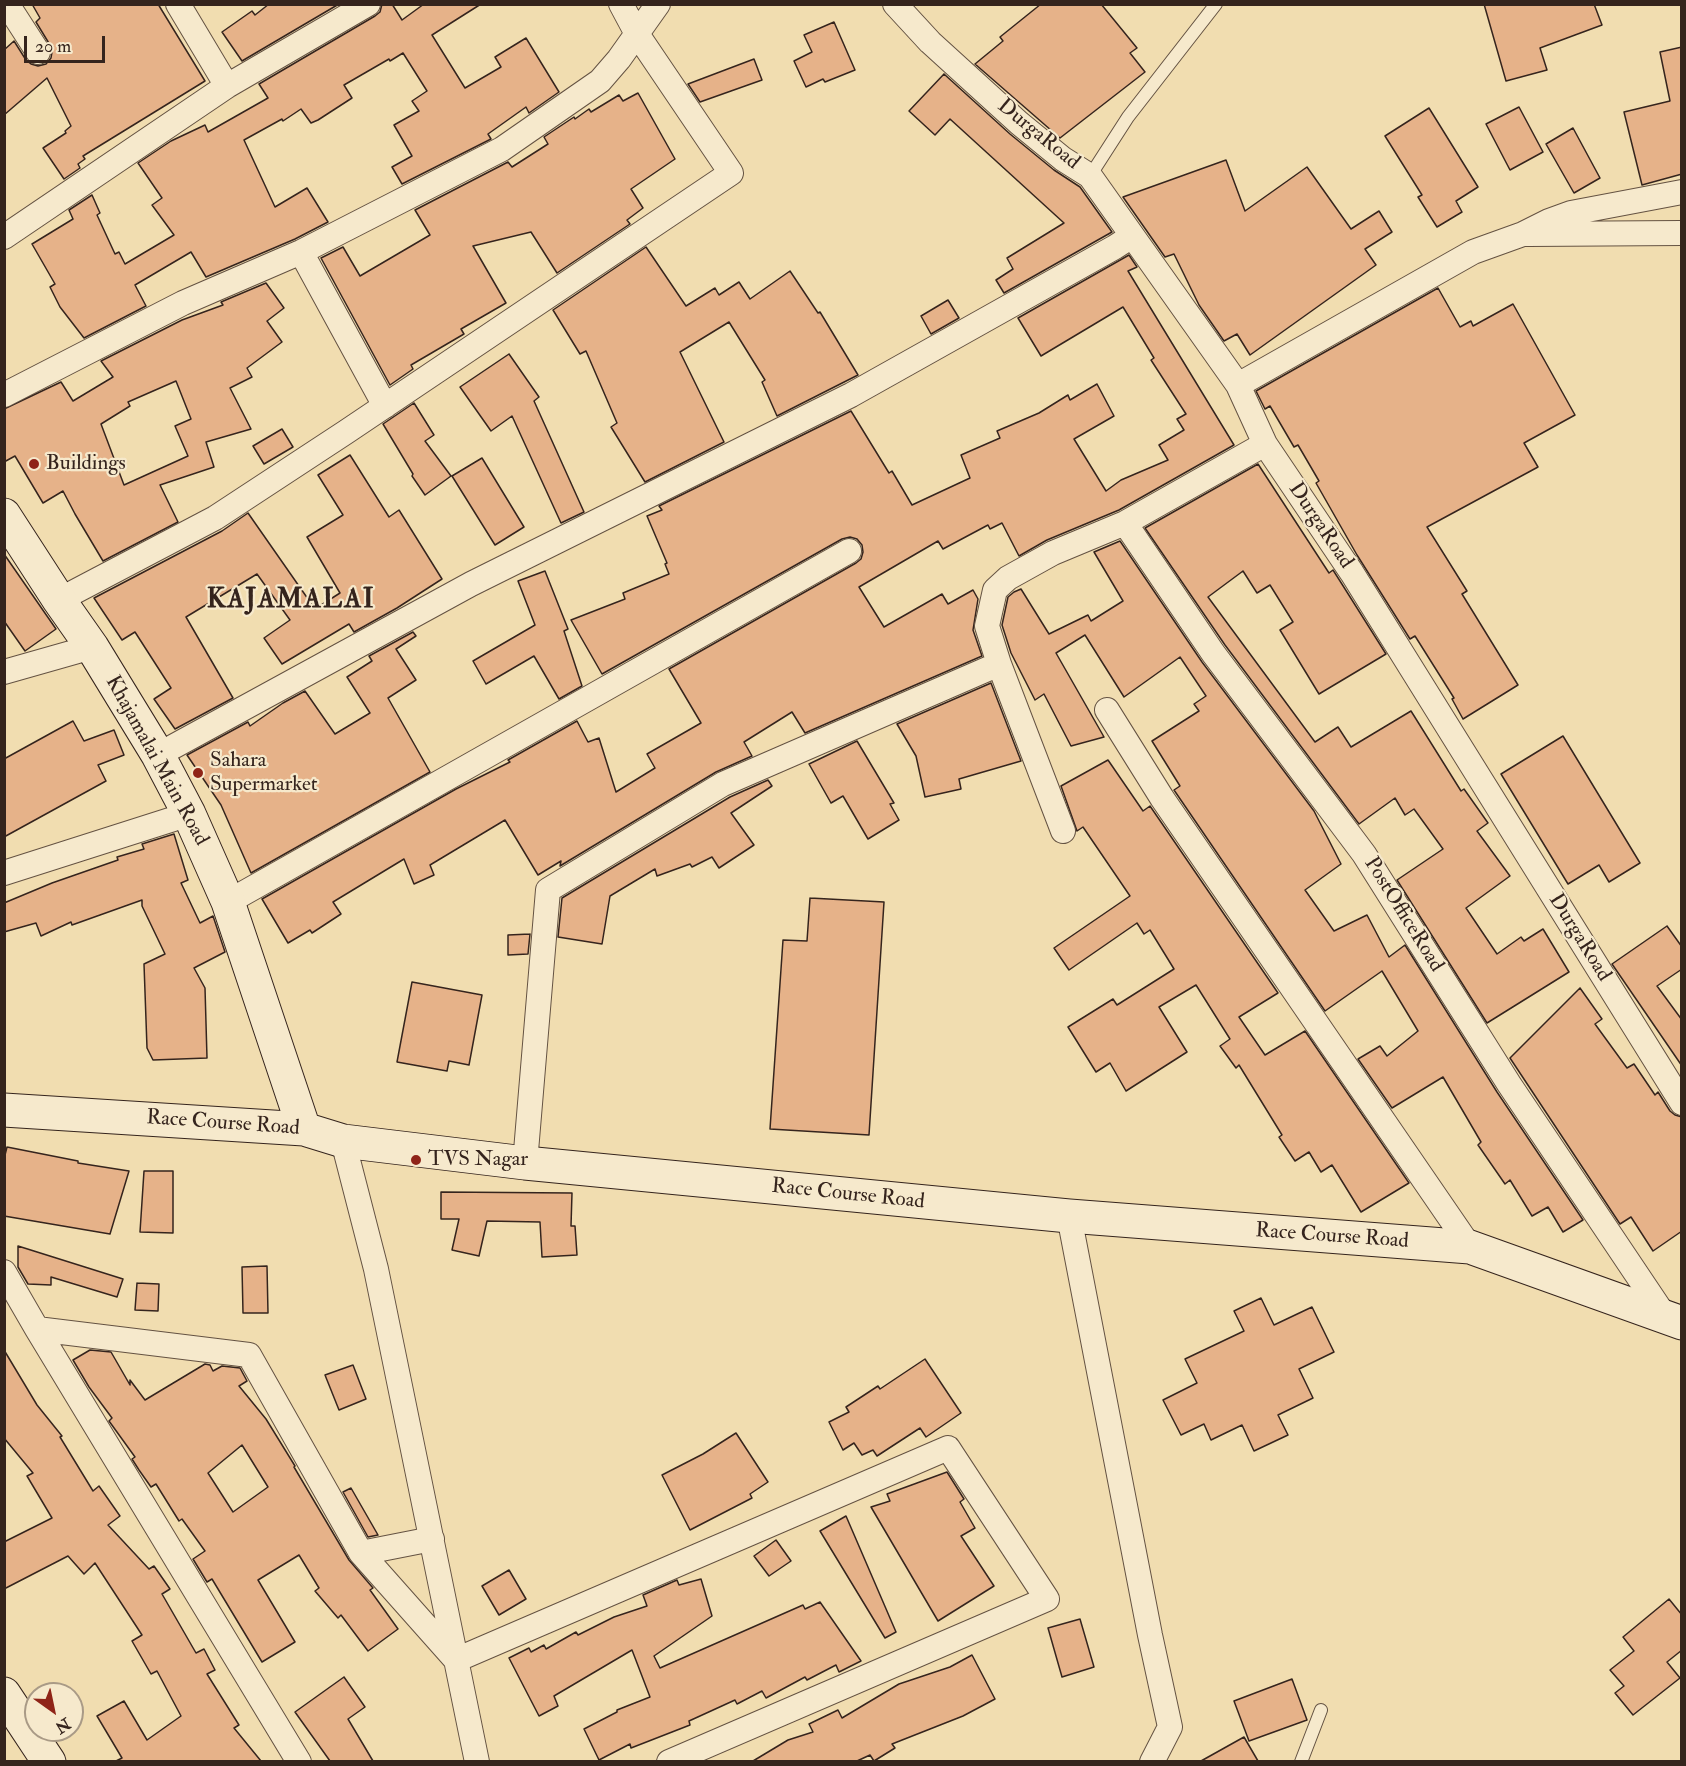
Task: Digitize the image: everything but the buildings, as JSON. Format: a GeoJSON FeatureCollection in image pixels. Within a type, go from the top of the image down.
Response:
{"type":"FeatureCollection","features":[{"type":"Feature","properties":{"kind":"main road","name":"Khajamalai Main Road"},"geometry":{"type":"LineString","coordinates":[[4,515],[92,647],[158,754],[189,813],[228,902],[304,1129]]}},
{"type":"Feature","properties":{"kind":"main road","name":"Race Course Road"},"geometry":{"type":"LineString","coordinates":[[4,1110],[304,1129],[343,1141],[525,1163],[1069,1216],[1470,1247],[1674,1320]]}},
{"type":"Feature","properties":{"kind":"main road"},"geometry":{"type":"LineString","coordinates":[[4,1694],[49,1761]]}},
{"type":"Feature","properties":{"kind":"street"},"geometry":{"type":"LineString","coordinates":[[7,4],[38,52]]}},
{"type":"Feature","properties":{"kind":"street"},"geometry":{"type":"LineString","coordinates":[[178,4],[227,86]]}},
{"type":"Feature","properties":{"kind":"street"},"geometry":{"type":"LineString","coordinates":[[4,237],[227,86],[368,4]]}},
{"type":"Feature","properties":{"kind":"street"},"geometry":{"type":"LineString","coordinates":[[59,600],[215,518],[386,406],[731,173],[637,34],[621,4]]}},
{"type":"Feature","properties":{"kind":"street"},"geometry":{"type":"LineString","coordinates":[[4,395],[183,303],[301,252],[502,149],[600,81],[658,4]]}},
{"type":"Feature","properties":{"kind":"street","name":"DurgaRoad"},"geometry":{"type":"LineString","coordinates":[[895,4],[930,42],[1019,123],[1063,159],[1090,176],[1238,385],[1265,444],[1352,573],[1682,1103]]}},
{"type":"Feature","properties":{"kind":"street"},"geometry":{"type":"LineString","coordinates":[[1238,385],[1473,252],[1571,213],[1682,192]]}},
{"type":"Feature","properties":{"kind":"street"},"geometry":{"type":"LineString","coordinates":[[1523,234],[1682,233]]}},
{"type":"Feature","properties":{"kind":"street"},"geometry":{"type":"LineString","coordinates":[[158,754],[471,584],[851,395],[1132,236]]}},
{"type":"Feature","properties":{"kind":"street"},"geometry":{"type":"LineString","coordinates":[[301,252],[386,406]]}},
{"type":"Feature","properties":{"kind":"street"},"geometry":{"type":"LineString","coordinates":[[1063,831],[999,664],[987,626],[995,590],[1008,578],[1053,553],[1125,523],[1265,444]]}},
{"type":"Feature","properties":{"kind":"street","name":"PostOfficeRoad"},"geometry":{"type":"LineString","coordinates":[[1125,523],[1213,653],[1364,854],[1509,1084],[1674,1320]]}},
{"type":"Feature","properties":{"kind":"street"},"geometry":{"type":"LineString","coordinates":[[228,902],[849,551]]}},
{"type":"Feature","properties":{"kind":"street"},"geometry":{"type":"LineString","coordinates":[[4,672],[92,647]]}},
{"type":"Feature","properties":{"kind":"street"},"geometry":{"type":"LineString","coordinates":[[525,1163],[548,890],[723,784],[999,664]]}},
{"type":"Feature","properties":{"kind":"street"},"geometry":{"type":"LineString","coordinates":[[1107,710],[1162,798],[1470,1247]]}},
{"type":"Feature","properties":{"kind":"street"},"geometry":{"type":"LineString","coordinates":[[4,873],[189,813]]}},
{"type":"Feature","properties":{"kind":"street"},"geometry":{"type":"LineString","coordinates":[[343,1141],[376,1269],[477,1761]]}},
{"type":"Feature","properties":{"kind":"street"},"geometry":{"type":"LineString","coordinates":[[1069,1216],[1170,1727],[1152,1761]]}},
{"type":"Feature","properties":{"kind":"street"},"geometry":{"type":"LineString","coordinates":[[4,1272],[299,1761]]}},
{"type":"Feature","properties":{"kind":"street"},"geometry":{"type":"LineString","coordinates":[[37,1329],[249,1354],[361,1553],[456,1660]]}},
{"type":"Feature","properties":{"kind":"street"},"geometry":{"type":"LineString","coordinates":[[456,1660],[948,1448],[1047,1599],[669,1761]]}},
{"type":"Feature","properties":{"kind":"street"},"geometry":{"type":"LineString","coordinates":[[361,1553],[432,1539]]}},
{"type":"Feature","properties":{"kind":"lane"},"geometry":{"type":"LineString","coordinates":[[1090,176],[1128,117],[1216,4]]}},
{"type":"Feature","properties":{"kind":"lane"},"geometry":{"type":"LineString","coordinates":[[1301,1761],[1321,1710]]}},
{"type":"Feature","properties":{"kind":"place","name":"Buildings"},"geometry":{"type":"Point","coordinates":[34,464]}},
{"type":"Feature","properties":{"kind":"place","name":"Sahara Supermarket"},"geometry":{"type":"Point","coordinates":[198,773]}},
{"type":"Feature","properties":{"kind":"place","name":"TVS Nagar"},"geometry":{"type":"Point","coordinates":[416,1160]}},
{"type":"Feature","properties":{"kind":"district","name":"KAJAMALAI"},"geometry":{"type":"Point","coordinates":[291,601]}}]}
